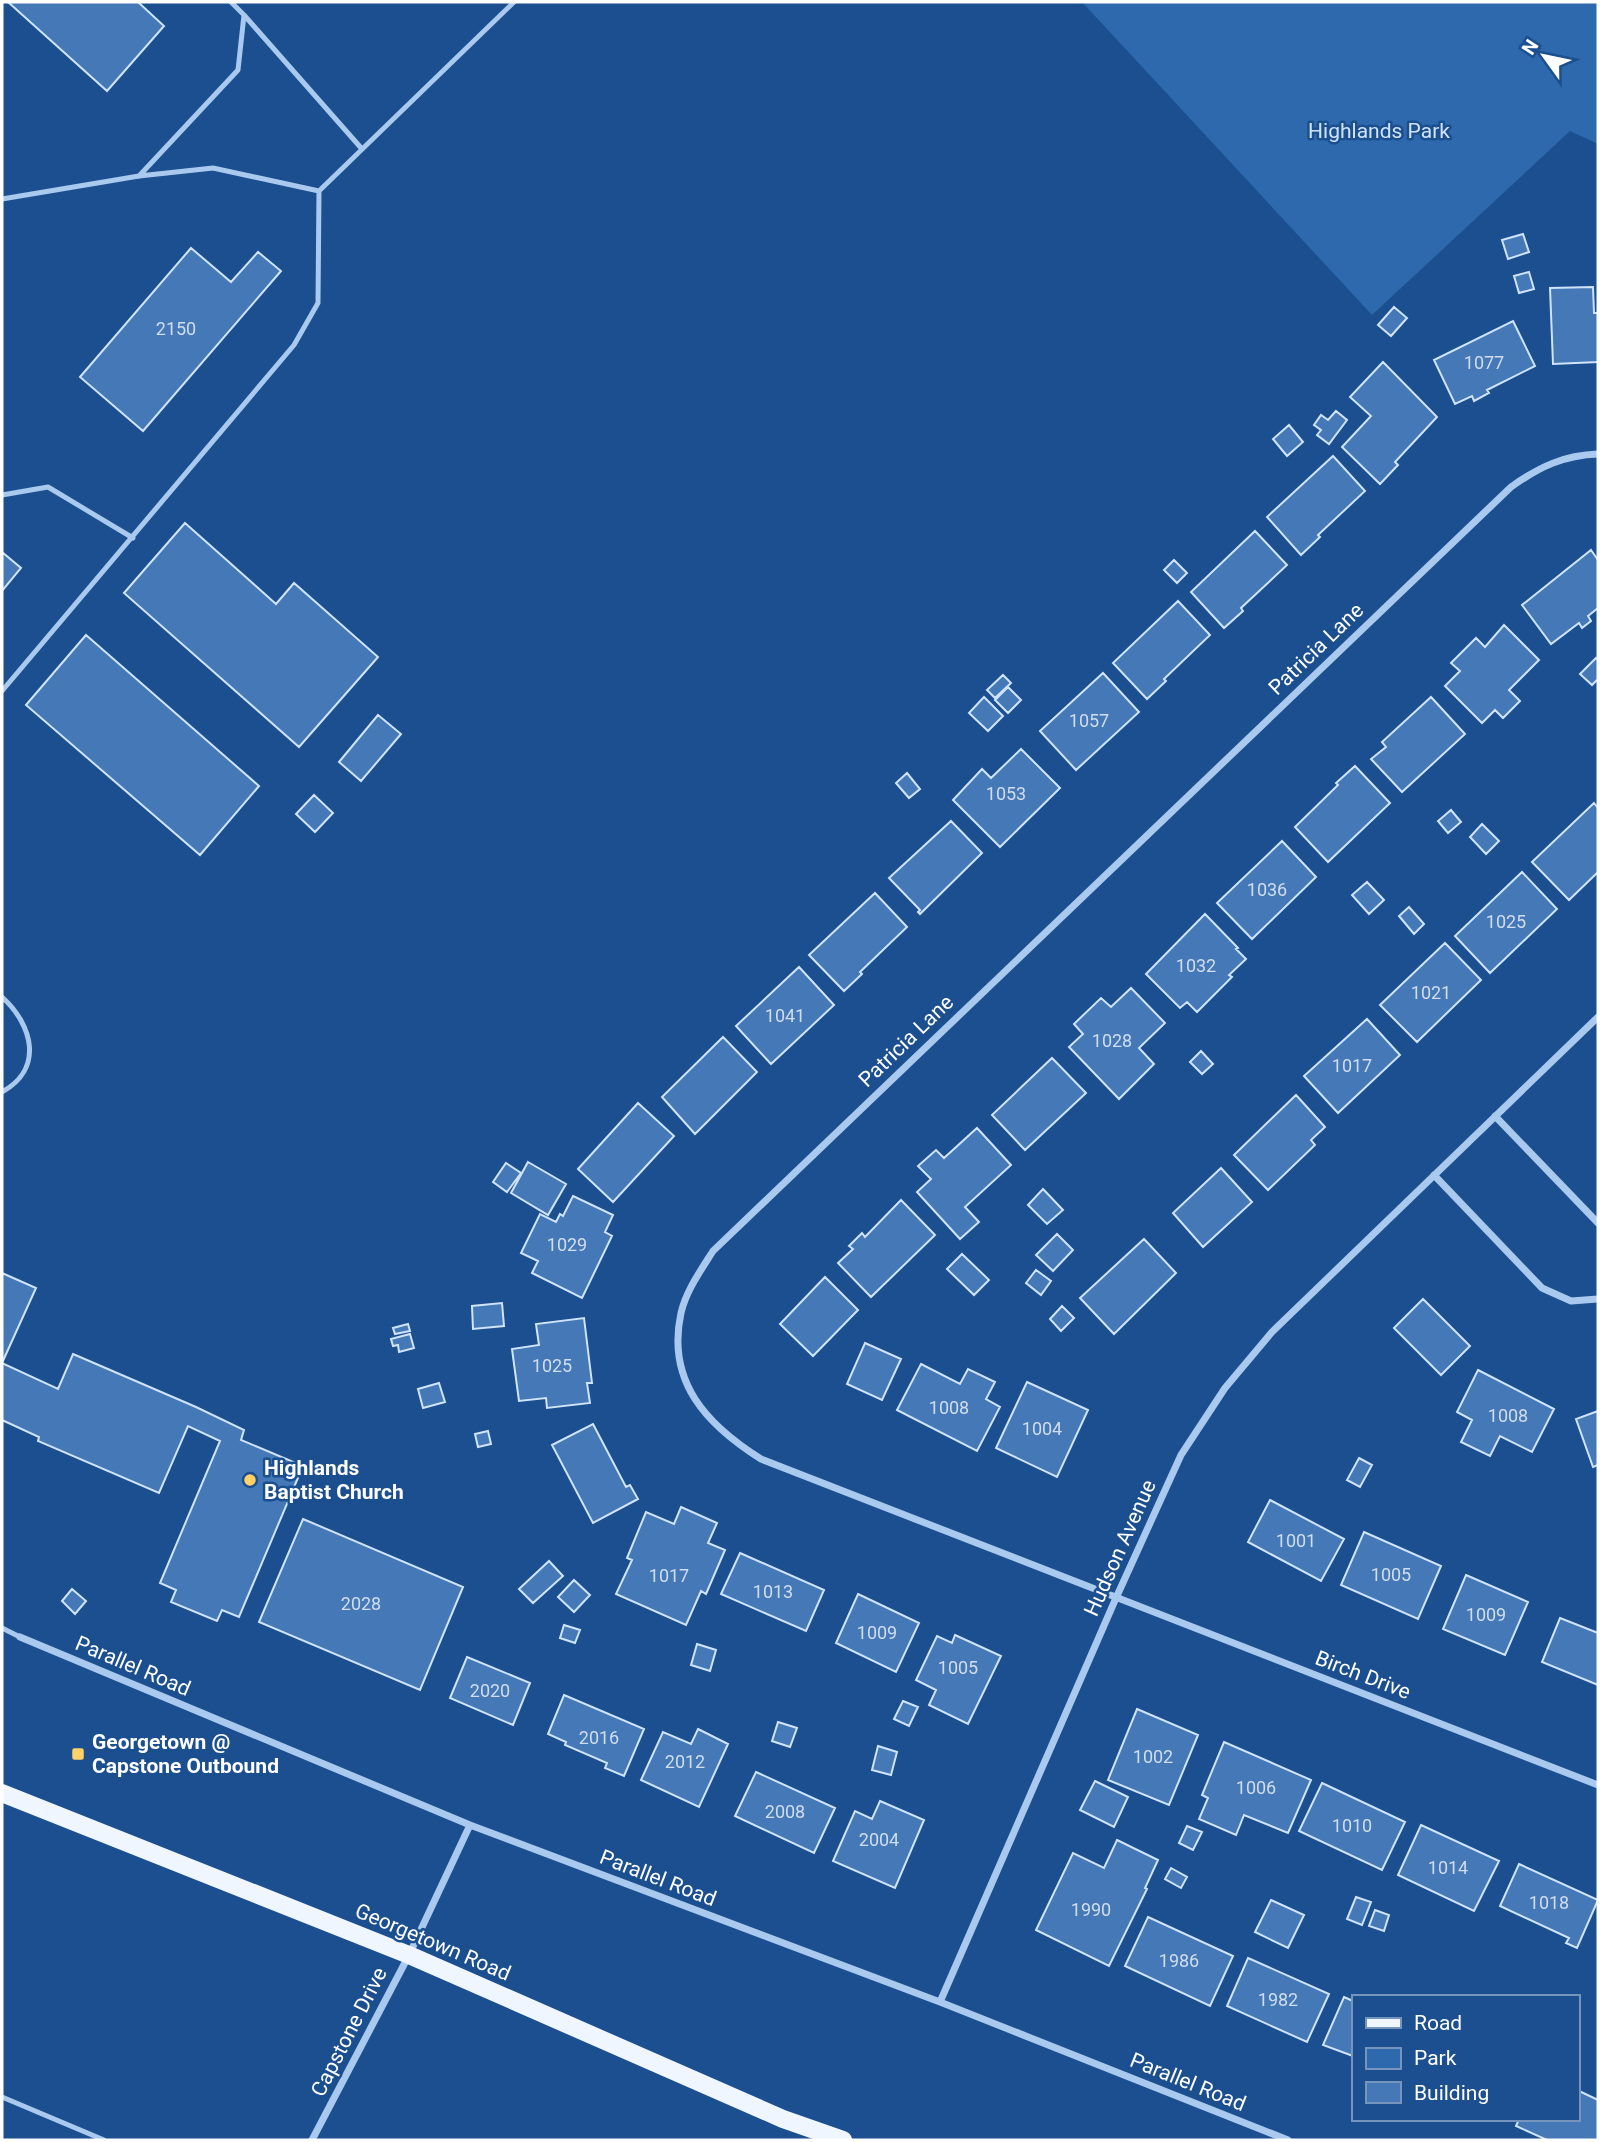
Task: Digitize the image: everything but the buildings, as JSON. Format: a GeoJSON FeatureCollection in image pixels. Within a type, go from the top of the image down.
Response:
{"type":"FeatureCollection","features":[{"type":"Feature","properties":{"kind":"main road","name":"Georgetown Road"},"geometry":{"type":"LineString","coordinates":[[2,1793],[409,1955],[783,2119],[843,2140]]}},
{"type":"Feature","properties":{"kind":"street","name":"Patricia Lane"},"geometry":{"type":"LineString","coordinates":[[1116,1598],[761,1459],[733,1441],[716,1426],[694,1399],[682,1367],[678,1339],[682,1311],[695,1280],[713,1251],[1511,487],[1535,470],[1560,459],[1598,454]]}},
{"type":"Feature","properties":{"kind":"street","name":"Hudson Avenue"},"geometry":{"type":"LineString","coordinates":[[940,2003],[1181,1455],[1225,1388],[1272,1332],[1598,1017]]}},
{"type":"Feature","properties":{"kind":"street"},"geometry":{"type":"LineString","coordinates":[[1495,1116],[1598,1223]]}},
{"type":"Feature","properties":{"kind":"street"},"geometry":{"type":"LineString","coordinates":[[1434,1175],[1542,1288],[1571,1301],[1598,1299]]}},
{"type":"Feature","properties":{"kind":"street","name":"Birch Drive"},"geometry":{"type":"LineString","coordinates":[[1116,1598],[1598,1785]]}},
{"type":"Feature","properties":{"kind":"street","name":"Parallel Road"},"geometry":{"type":"LineString","coordinates":[[20,1637],[470,1825],[940,2003],[1289,2140]]}},
{"type":"Feature","properties":{"kind":"street","name":"Capstone Drive"},"geometry":{"type":"LineString","coordinates":[[312,2140],[409,1955],[470,1825]]}},
{"type":"Feature","properties":{"kind":"lane"},"geometry":{"type":"LineString","coordinates":[[231,2],[362,149]]}},
{"type":"Feature","properties":{"kind":"lane"},"geometry":{"type":"LineString","coordinates":[[2,691],[295,345],[318,303],[318,191],[514,2]]}},
{"type":"Feature","properties":{"kind":"lane"},"geometry":{"type":"LineString","coordinates":[[139,176],[238,70],[244,15]]}},
{"type":"Feature","properties":{"kind":"lane"},"geometry":{"type":"LineString","coordinates":[[2,199],[139,176],[213,168],[318,191]]}},
{"type":"Feature","properties":{"kind":"lane"},"geometry":{"type":"LineString","coordinates":[[2,495],[48,487],[133,538]]}},
{"type":"Feature","properties":{"kind":"lane"},"geometry":{"type":"LineString","coordinates":[[2,997],[15,1009],[31,1043],[29,1064],[14,1086],[2,1093]]}},
{"type":"Feature","properties":{"kind":"lane"},"geometry":{"type":"LineString","coordinates":[[2,1628],[20,1637]]}},
{"type":"Feature","properties":{"kind":"lane"},"geometry":{"type":"LineString","coordinates":[[2,2097],[104,2140]]}},
{"type":"Feature","properties":{"kind":"green space","name":"Highlands Park"},"geometry":{"type":"Polygon","coordinates":[[[1082,2],[1598,2],[1598,144],[1570,131],[1372,315],[1082,2]]]}},
{"type":"Feature","properties":{"kind":"place","name":"Highlands Baptist Church"},"geometry":{"type":"Point","coordinates":[250,1480]}},
{"type":"Feature","properties":{"kind":"place","name":"Georgetown @ Capstone Outbound"},"geometry":{"type":"Point","coordinates":[78,1754]}}]}
